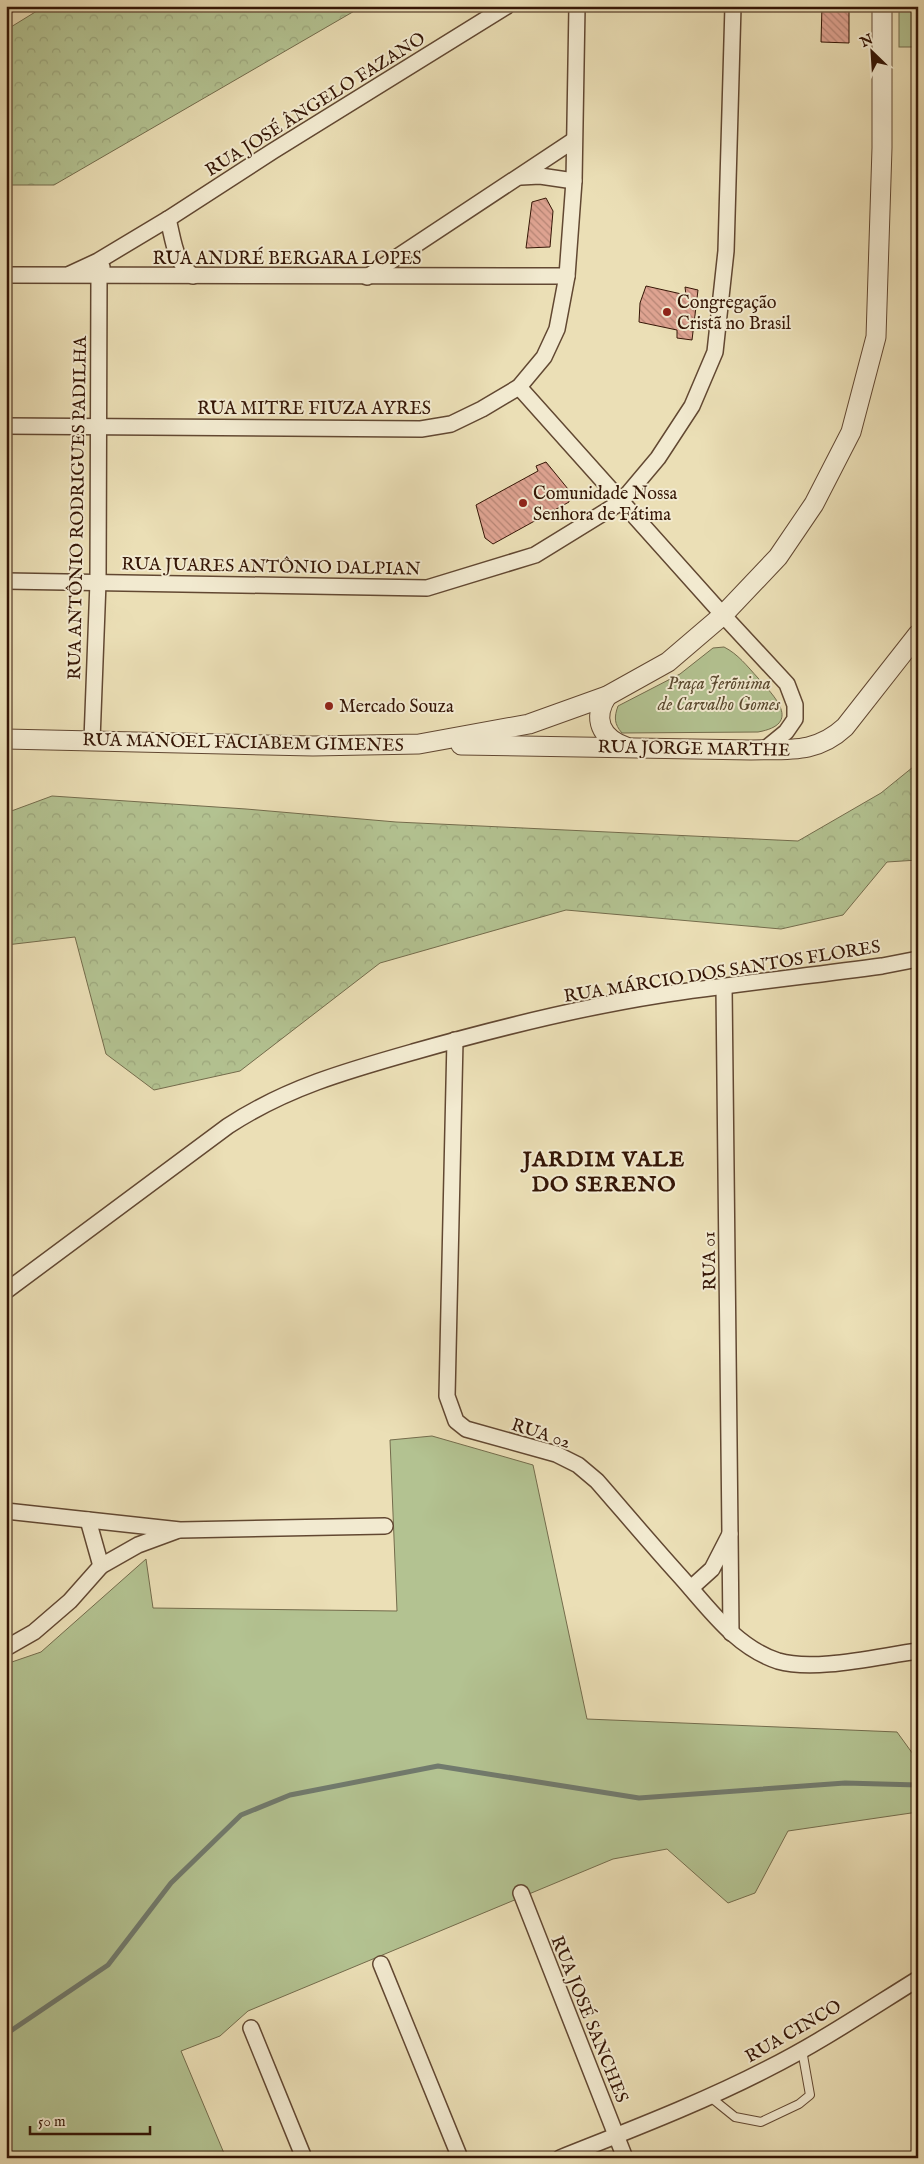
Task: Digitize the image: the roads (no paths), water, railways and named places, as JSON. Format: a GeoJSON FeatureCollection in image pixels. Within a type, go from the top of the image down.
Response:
{"type":"FeatureCollection","features":[{"type":"Feature","properties":{"kind":"street","name":"RUA JOSÉ ÂNGELO FAZANO"},"geometry":{"type":"LineString","coordinates":[[64,276],[98,261],[119,249],[507,6]]}},
{"type":"Feature","properties":{"kind":"street","name":"RUA MITRE FIUZA AYRES"},"geometry":{"type":"LineString","coordinates":[[6,426],[421,430],[451,424],[482,409],[519,387],[544,357],[557,330],[567,276],[574,181],[576,6]]}},
{"type":"Feature","properties":{"kind":"street","name":"RUA JUARES ANTÔNIO DALPIAN"},"geometry":{"type":"LineString","coordinates":[[6,582],[427,588],[535,555],[620,502],[658,458],[692,406],[715,352],[726,250],[733,6]]}},
{"type":"Feature","properties":{"kind":"street","name":"RUA MANOEL FACIABEM GIMENES"},"geometry":{"type":"LineString","coordinates":[[6,739],[313,746],[419,744],[529,724],[607,696],[668,662],[723,615],[778,557],[814,504],[851,432],[876,337],[882,148],[882,6]]}},
{"type":"Feature","properties":{"kind":"street"},"geometry":{"type":"LineString","coordinates":[[367,277],[521,177],[574,140]]}},
{"type":"Feature","properties":{"kind":"street"},"geometry":{"type":"LineString","coordinates":[[521,177],[540,176],[574,181]]}},
{"type":"Feature","properties":{"kind":"street"},"geometry":{"type":"LineString","coordinates":[[168,219],[176,256],[182,268],[193,276]]}},
{"type":"Feature","properties":{"kind":"street","name":"RUA JOSÉ ÂNGELO FAZANO"},"geometry":{"type":"LineString","coordinates":[[99,276],[104,262],[119,249]]}},
{"type":"Feature","properties":{"kind":"street","name":"RUA ANDRÉ BERGARA LOPES"},"geometry":{"type":"LineString","coordinates":[[6,275],[567,276]]}},
{"type":"Feature","properties":{"kind":"street","name":"RUA ANTÔNIO RODRIGUES PADILHA"},"geometry":{"type":"LineString","coordinates":[[92,740],[98,582],[97,426],[99,276]]}},
{"type":"Feature","properties":{"kind":"street"},"geometry":{"type":"LineString","coordinates":[[519,387],[620,502],[787,684],[795,705],[795,719],[791,726],[764,750]]}},
{"type":"Feature","properties":{"kind":"street","name":"RUA JORGE MARTHE"},"geometry":{"type":"LineString","coordinates":[[419,744],[764,750],[791,750],[814,747],[832,739],[845,727],[918,634]]}},
{"type":"Feature","properties":{"kind":"street"},"geometry":{"type":"LineString","coordinates":[[607,696],[599,711],[602,727],[610,740],[627,748]]}},
{"type":"Feature","properties":{"kind":"street","name":"RUA MÁRCIO DOS SANTOS FLORES"},"geometry":{"type":"LineString","coordinates":[[6,1291],[195,1149],[256,1108],[290,1091],[331,1076],[455,1040],[573,1011],[660,995],[882,966],[918,958]]}},
{"type":"Feature","properties":{"kind":"street","name":"RUA 01"},"geometry":{"type":"LineString","coordinates":[[724,987],[731,1633]]}},
{"type":"Feature","properties":{"kind":"street","name":"RUA 02"},"geometry":{"type":"LineString","coordinates":[[455,1040],[447,1396],[450,1410],[456,1421],[466,1429],[556,1454],[578,1465],[597,1480],[731,1633],[760,1652],[779,1661],[823,1664],[918,1651]]}},
{"type":"Feature","properties":{"kind":"street"},"geometry":{"type":"LineString","coordinates":[[6,1511],[180,1530],[385,1526]]}},
{"type":"Feature","properties":{"kind":"street"},"geometry":{"type":"LineString","coordinates":[[88,1520],[101,1566]]}},
{"type":"Feature","properties":{"kind":"street"},"geometry":{"type":"LineString","coordinates":[[6,1648],[34,1632],[70,1601],[101,1566],[138,1545],[180,1530]]}},
{"type":"Feature","properties":{"kind":"street","name":"RUA 01"},"geometry":{"type":"LineString","coordinates":[[690,1588],[712,1569],[730,1534]]}},
{"type":"Feature","properties":{"kind":"street","name":"RUA JOSÉ SANCHES"},"geometry":{"type":"LineString","coordinates":[[521,1893],[625,2158]]}},
{"type":"Feature","properties":{"kind":"street"},"geometry":{"type":"LineString","coordinates":[[382,1964],[460,2158]]}},
{"type":"Feature","properties":{"kind":"street","name":"RUA CINCO"},"geometry":{"type":"LineString","coordinates":[[560,2158],[684,2108],[765,2070],[802,2050],[918,1979]]}},
{"type":"Feature","properties":{"kind":"street"},"geometry":{"type":"LineString","coordinates":[[251,2028],[304,2158]]}},
{"type":"Feature","properties":{"kind":"lane"},"geometry":{"type":"LineString","coordinates":[[709,2096],[735,2117],[761,2122],[799,2104],[810,2095],[802,2050]]}},
{"type":"Feature","properties":{"kind":"waterway"},"geometry":{"type":"LineString","coordinates":[[6,2034],[108,1965],[171,1883],[241,1815],[290,1795],[438,1766],[639,1798],[845,1783],[918,1785]]}},
{"type":"Feature","properties":{"kind":"place","name":"Congregação Cristã no Brasil"},"geometry":{"type":"Point","coordinates":[667,312]}},
{"type":"Feature","properties":{"kind":"place","name":"Comunidade Nossa Senhora de Fátima"},"geometry":{"type":"Point","coordinates":[523,503]}},
{"type":"Feature","properties":{"kind":"place","name":"Mercado Souza"},"geometry":{"type":"Point","coordinates":[329,706]}},
{"type":"Feature","properties":{"kind":"district","name":"JARDIM VALE DO SERENO"},"geometry":{"type":"Point","coordinates":[604,1170]}},
{"type":"Feature","properties":{"kind":"park label","name":"Praça Jerõnima de Carvalho Gomes"},"geometry":{"type":"Point","coordinates":[719,693]}}]}
